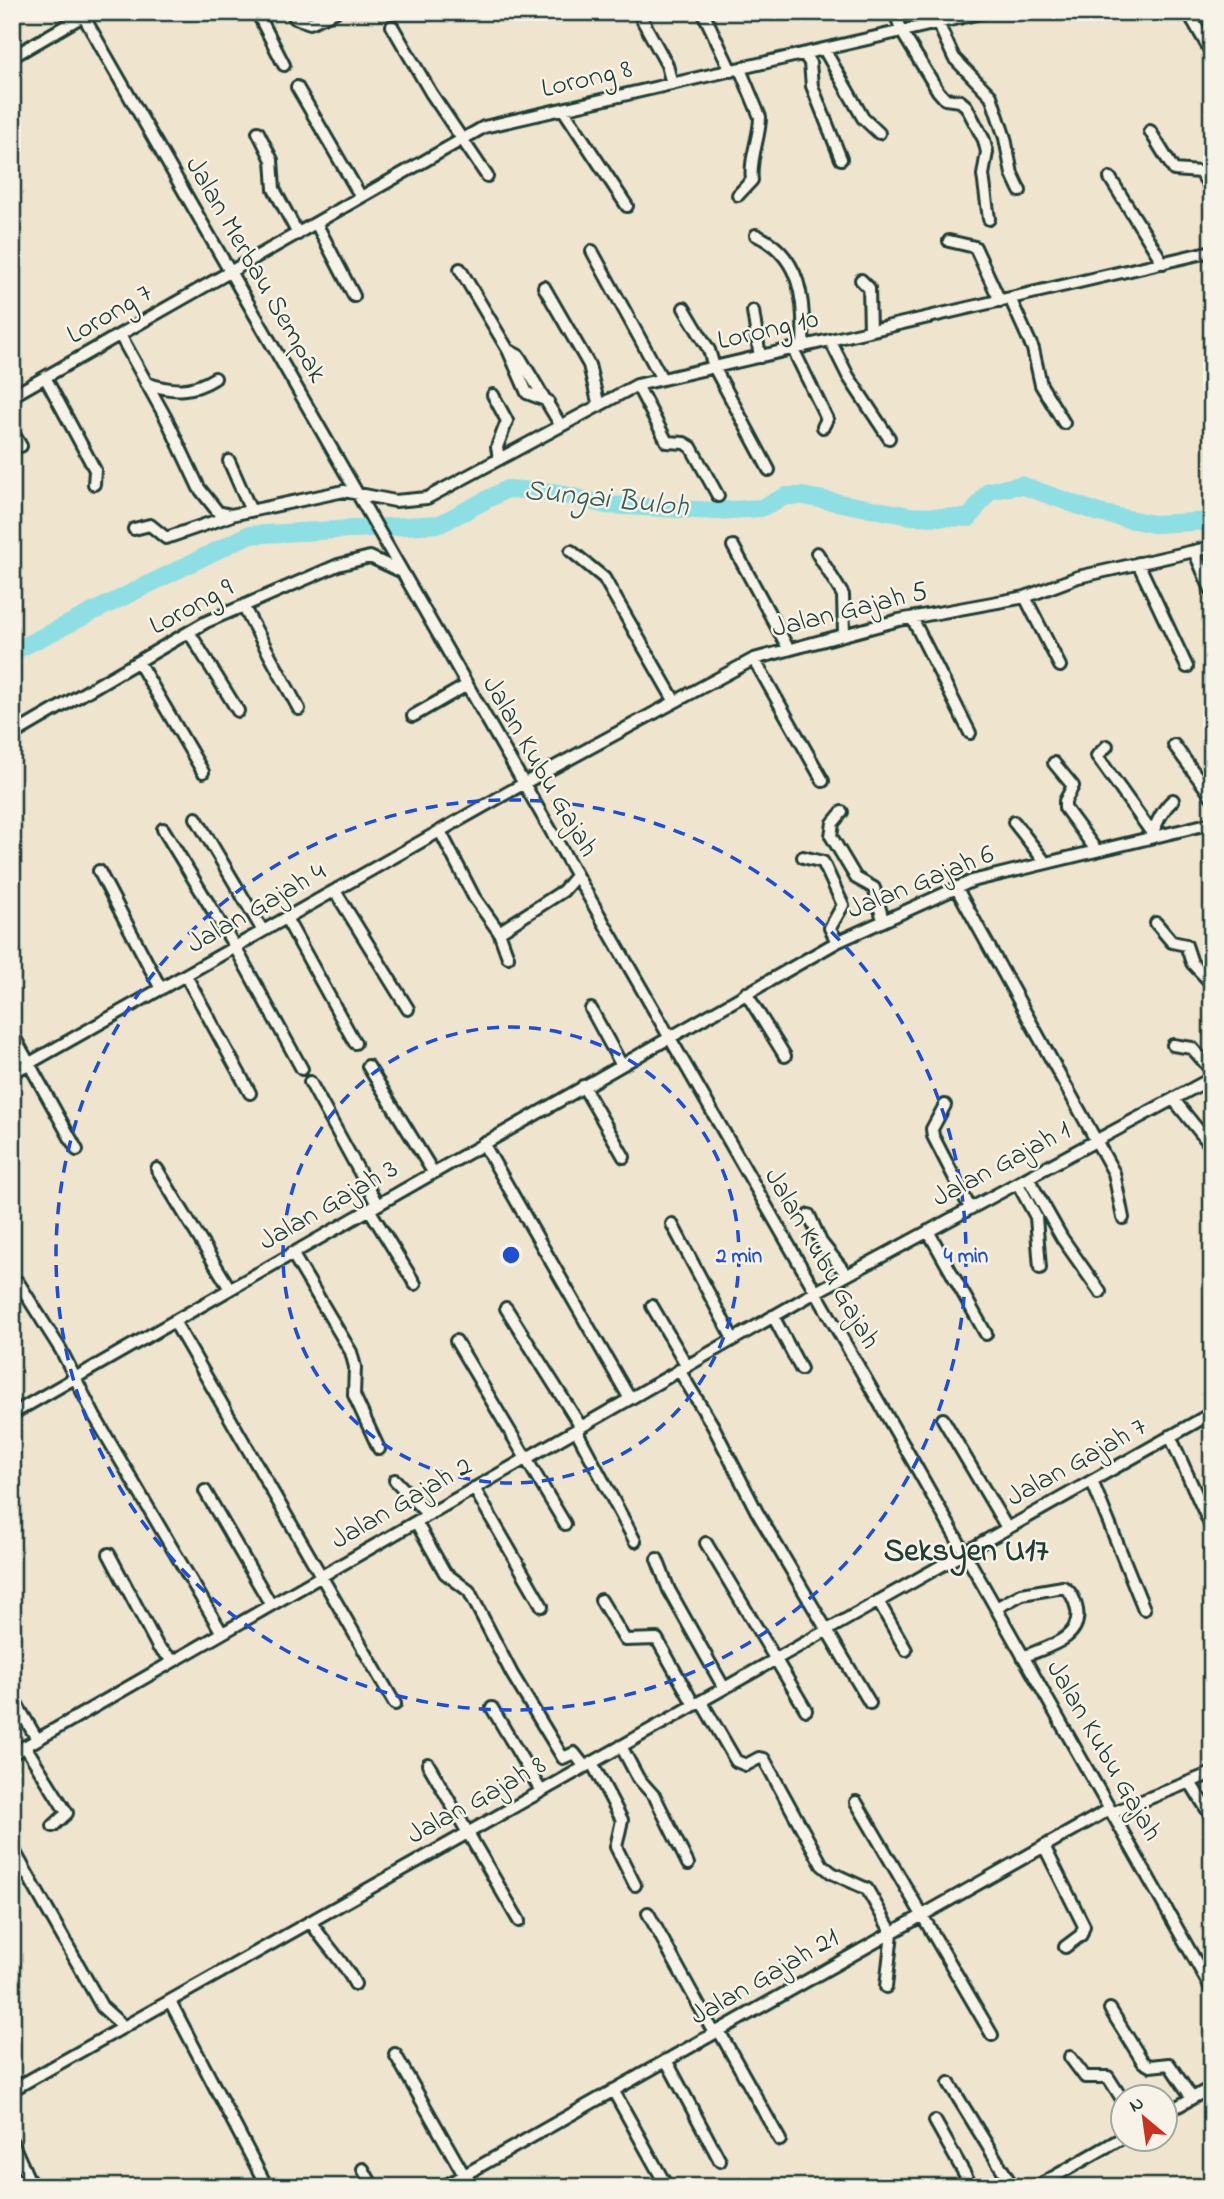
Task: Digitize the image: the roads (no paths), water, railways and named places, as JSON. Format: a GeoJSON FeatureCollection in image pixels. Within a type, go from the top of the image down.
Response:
{"type":"FeatureCollection","features":[{"type":"Feature","properties":{"kind":"street"},"geometry":{"type":"LineString","coordinates":[[257,12],[285,65]]}},
{"type":"Feature","properties":{"kind":"street"},"geometry":{"type":"LineString","coordinates":[[292,12],[295,18],[310,23],[335,12]]}},
{"type":"Feature","properties":{"kind":"street"},"geometry":{"type":"LineString","coordinates":[[638,12],[667,65],[672,84]]}},
{"type":"Feature","properties":{"kind":"street"},"geometry":{"type":"LineString","coordinates":[[703,12],[760,117],[750,169],[752,180],[738,195]]}},
{"type":"Feature","properties":{"kind":"street"},"geometry":{"type":"LineString","coordinates":[[895,12],[902,32],[938,91],[945,99],[960,101],[966,106],[984,140],[987,152],[983,175],[989,219]]}},
{"type":"Feature","properties":{"kind":"street","name":"Lorong 8"},"geometry":{"type":"LineString","coordinates":[[229,273],[493,124],[985,12]]}},
{"type":"Feature","properties":{"kind":"street"},"geometry":{"type":"LineString","coordinates":[[1188,12],[1212,54]]}},
{"type":"Feature","properties":{"kind":"street"},"geometry":{"type":"LineString","coordinates":[[12,57],[84,13]]}},
{"type":"Feature","properties":{"kind":"street","name":"Jalan Merbau Sempak"},"geometry":{"type":"LineString","coordinates":[[84,13],[389,551]]}},
{"type":"Feature","properties":{"kind":"street"},"geometry":{"type":"LineString","coordinates":[[938,23],[954,58],[991,96],[1005,138],[1012,174],[1020,191]]}},
{"type":"Feature","properties":{"kind":"street"},"geometry":{"type":"LineString","coordinates":[[392,26],[486,176]]}},
{"type":"Feature","properties":{"kind":"street"},"geometry":{"type":"LineString","coordinates":[[824,49],[863,118],[879,133]]}},
{"type":"Feature","properties":{"kind":"street"},"geometry":{"type":"LineString","coordinates":[[804,54],[810,63],[812,86],[841,159]]}},
{"type":"Feature","properties":{"kind":"street"},"geometry":{"type":"LineString","coordinates":[[298,87],[361,197]]}},
{"type":"Feature","properties":{"kind":"street"},"geometry":{"type":"LineString","coordinates":[[563,109],[628,206]]}},
{"type":"Feature","properties":{"kind":"street"},"geometry":{"type":"LineString","coordinates":[[1150,131],[1174,170],[1200,172],[1212,189]]}},
{"type":"Feature","properties":{"kind":"street"},"geometry":{"type":"LineString","coordinates":[[258,132],[272,160],[274,189],[298,234]]}},
{"type":"Feature","properties":{"kind":"street"},"geometry":{"type":"LineString","coordinates":[[1110,178],[1163,262]]}},
{"type":"Feature","properties":{"kind":"street"},"geometry":{"type":"LineString","coordinates":[[316,223],[354,296]]}},
{"type":"Feature","properties":{"kind":"street"},"geometry":{"type":"LineString","coordinates":[[756,235],[784,254],[801,288],[798,348],[827,419],[823,427]]}},
{"type":"Feature","properties":{"kind":"street"},"geometry":{"type":"LineString","coordinates":[[950,241],[975,247],[1033,349],[1041,385],[1064,423]]}},
{"type":"Feature","properties":{"kind":"street"},"geometry":{"type":"LineString","coordinates":[[592,251],[662,379]]}},
{"type":"Feature","properties":{"kind":"street","name":"Lorong 10"},"geometry":{"type":"LineString","coordinates":[[134,529],[150,526],[159,536],[166,538],[231,515],[344,491],[359,498],[395,501],[427,498],[637,385],[1212,251]]}},
{"type":"Feature","properties":{"kind":"street"},"geometry":{"type":"LineString","coordinates":[[460,269],[508,350],[527,393],[548,401],[561,426]]}},
{"type":"Feature","properties":{"kind":"street","name":"Lorong 7"},"geometry":{"type":"LineString","coordinates":[[12,396],[229,273]]}},
{"type":"Feature","properties":{"kind":"street"},"geometry":{"type":"LineString","coordinates":[[861,280],[869,288],[870,331]]}},
{"type":"Feature","properties":{"kind":"street"},"geometry":{"type":"LineString","coordinates":[[544,287],[589,365],[599,405]]}},
{"type":"Feature","properties":{"kind":"street"},"geometry":{"type":"LineString","coordinates":[[684,309],[709,350],[714,367],[769,470]]}},
{"type":"Feature","properties":{"kind":"street"},"geometry":{"type":"LineString","coordinates":[[753,311],[760,356]]}},
{"type":"Feature","properties":{"kind":"street"},"geometry":{"type":"LineString","coordinates":[[120,335],[199,488],[218,512],[231,515]]}},
{"type":"Feature","properties":{"kind":"street"},"geometry":{"type":"LineString","coordinates":[[830,340],[848,376],[889,438]]}},
{"type":"Feature","properties":{"kind":"street"},"geometry":{"type":"LineString","coordinates":[[45,377],[95,470],[94,484]]}},
{"type":"Feature","properties":{"kind":"street"},"geometry":{"type":"LineString","coordinates":[[146,383],[171,392],[203,386],[215,378]]}},
{"type":"Feature","properties":{"kind":"street"},"geometry":{"type":"LineString","coordinates":[[637,385],[667,442],[684,443],[691,447],[718,496]]}},
{"type":"Feature","properties":{"kind":"street"},"geometry":{"type":"LineString","coordinates":[[493,395],[507,421],[497,447],[499,459]]}},
{"type":"Feature","properties":{"kind":"street"},"geometry":{"type":"LineString","coordinates":[[12,431],[21,446]]}},
{"type":"Feature","properties":{"kind":"street"},"geometry":{"type":"LineString","coordinates":[[229,461],[251,511]]}},
{"type":"Feature","properties":{"kind":"street"},"geometry":{"type":"LineString","coordinates":[[733,546],[788,648]]}},
{"type":"Feature","properties":{"kind":"street","name":"Jalan Gajah 5"},"geometry":{"type":"LineString","coordinates":[[523,784],[754,659],[788,648],[912,618],[1026,597],[1078,577],[1212,547]]}},
{"type":"Feature","properties":{"kind":"street","name":"Jalan Kubu Gajah"},"geometry":{"type":"LineString","coordinates":[[389,551],[964,1552],[1212,1990]]}},
{"type":"Feature","properties":{"kind":"street"},"geometry":{"type":"LineString","coordinates":[[572,551],[604,578],[674,700]]}},
{"type":"Feature","properties":{"kind":"street"},"geometry":{"type":"LineString","coordinates":[[1194,551],[1212,592]]}},
{"type":"Feature","properties":{"kind":"street"},"geometry":{"type":"LineString","coordinates":[[817,553],[843,595],[845,634]]}},
{"type":"Feature","properties":{"kind":"street","name":"Lorong 9"},"geometry":{"type":"LineString","coordinates":[[12,736],[189,632],[243,606],[362,557],[379,561],[402,572]]}},
{"type":"Feature","properties":{"kind":"street"},"geometry":{"type":"LineString","coordinates":[[1138,564],[1187,667]]}},
{"type":"Feature","properties":{"kind":"street"},"geometry":{"type":"LineString","coordinates":[[1026,597],[1060,666]]}},
{"type":"Feature","properties":{"kind":"street"},"geometry":{"type":"LineString","coordinates":[[243,606],[299,709]]}},
{"type":"Feature","properties":{"kind":"street"},"geometry":{"type":"LineString","coordinates":[[912,618],[970,733]]}},
{"type":"Feature","properties":{"kind":"street"},"geometry":{"type":"LineString","coordinates":[[189,632],[238,711]]}},
{"type":"Feature","properties":{"kind":"street"},"geometry":{"type":"LineString","coordinates":[[754,659],[823,781]]}},
{"type":"Feature","properties":{"kind":"street"},"geometry":{"type":"LineString","coordinates":[[139,663],[203,772]]}},
{"type":"Feature","properties":{"kind":"street"},"geometry":{"type":"LineString","coordinates":[[413,716],[467,685]]}},
{"type":"Feature","properties":{"kind":"street"},"geometry":{"type":"LineString","coordinates":[[1174,745],[1212,797]]}},
{"type":"Feature","properties":{"kind":"street"},"geometry":{"type":"LineString","coordinates":[[1107,746],[1097,755],[1154,834],[1164,809],[1173,800]]}},
{"type":"Feature","properties":{"kind":"street"},"geometry":{"type":"LineString","coordinates":[[1054,763],[1073,786],[1065,801],[1065,808],[1096,850]]}},
{"type":"Feature","properties":{"kind":"street","name":"Jalan Gajah 4"},"geometry":{"type":"LineString","coordinates":[[12,1073],[523,784]]}},
{"type":"Feature","properties":{"kind":"street"},"geometry":{"type":"LineString","coordinates":[[842,812],[832,823],[831,836],[856,878],[874,888],[883,920]]}},
{"type":"Feature","properties":{"kind":"street"},"geometry":{"type":"LineString","coordinates":[[197,818],[263,931]]}},
{"type":"Feature","properties":{"kind":"street"},"geometry":{"type":"LineString","coordinates":[[1014,822],[1045,862]]}},
{"type":"Feature","properties":{"kind":"street","name":"Jalan Gajah 6"},"geometry":{"type":"LineString","coordinates":[[668,1037],[837,942],[956,887],[1154,834],[1212,823]]}},
{"type":"Feature","properties":{"kind":"street"},"geometry":{"type":"LineString","coordinates":[[163,829],[234,947],[302,1069]]}},
{"type":"Feature","properties":{"kind":"street"},"geometry":{"type":"LineString","coordinates":[[440,831],[474,897],[499,932],[508,957]]}},
{"type":"Feature","properties":{"kind":"street"},"geometry":{"type":"LineString","coordinates":[[803,857],[824,862],[838,890],[843,905],[830,928],[837,942]]}},
{"type":"Feature","properties":{"kind":"street"},"geometry":{"type":"LineString","coordinates":[[99,871],[161,989]]}},
{"type":"Feature","properties":{"kind":"street"},"geometry":{"type":"LineString","coordinates":[[499,932],[563,891],[576,876]]}},
{"type":"Feature","properties":{"kind":"street"},"geometry":{"type":"LineString","coordinates":[[956,887],[1117,1180],[1123,1218]]}},
{"type":"Feature","properties":{"kind":"street"},"geometry":{"type":"LineString","coordinates":[[335,891],[408,1009]]}},
{"type":"Feature","properties":{"kind":"street"},"geometry":{"type":"LineString","coordinates":[[286,918],[355,1043]]}},
{"type":"Feature","properties":{"kind":"street"},"geometry":{"type":"LineString","coordinates":[[1156,923],[1172,942],[1186,945],[1192,963],[1212,984]]}},
{"type":"Feature","properties":{"kind":"street"},"geometry":{"type":"LineString","coordinates":[[186,976],[250,1093]]}},
{"type":"Feature","properties":{"kind":"street"},"geometry":{"type":"LineString","coordinates":[[746,993],[785,1056]]}},
{"type":"Feature","properties":{"kind":"street"},"geometry":{"type":"LineString","coordinates":[[591,1009],[621,1064]]}},
{"type":"Feature","properties":{"kind":"street"},"geometry":{"type":"LineString","coordinates":[[12,1033],[76,1150]]}},
{"type":"Feature","properties":{"kind":"street","name":"Jalan Gajah 3"},"geometry":{"type":"LineString","coordinates":[[12,1414],[668,1037]]}},
{"type":"Feature","properties":{"kind":"street"},"geometry":{"type":"LineString","coordinates":[[1173,1045],[1192,1048],[1212,1070]]}},
{"type":"Feature","properties":{"kind":"street"},"geometry":{"type":"LineString","coordinates":[[368,1066],[433,1172]]}},
{"type":"Feature","properties":{"kind":"street","name":"Jalan Gajah 1"},"geometry":{"type":"LineString","coordinates":[[814,1293],[1212,1078]]}},
{"type":"Feature","properties":{"kind":"street"},"geometry":{"type":"LineString","coordinates":[[310,1082],[415,1284]]}},
{"type":"Feature","properties":{"kind":"street"},"geometry":{"type":"LineString","coordinates":[[583,1086],[624,1157]]}},
{"type":"Feature","properties":{"kind":"street"},"geometry":{"type":"LineString","coordinates":[[1174,1100],[1212,1147]]}},
{"type":"Feature","properties":{"kind":"street"},"geometry":{"type":"LineString","coordinates":[[944,1105],[932,1129],[933,1136],[970,1208]]}},
{"type":"Feature","properties":{"kind":"street"},"geometry":{"type":"LineString","coordinates":[[483,1143],[630,1399]]}},
{"type":"Feature","properties":{"kind":"street"},"geometry":{"type":"LineString","coordinates":[[158,1169],[230,1289]]}},
{"type":"Feature","properties":{"kind":"street"},"geometry":{"type":"LineString","coordinates":[[1023,1181],[1036,1217],[1040,1269]]}},
{"type":"Feature","properties":{"kind":"street"},"geometry":{"type":"LineString","coordinates":[[1023,1181],[1100,1292]]}},
{"type":"Feature","properties":{"kind":"street"},"geometry":{"type":"LineString","coordinates":[[809,1216],[821,1242],[847,1275]]}},
{"type":"Feature","properties":{"kind":"street"},"geometry":{"type":"LineString","coordinates":[[672,1224],[733,1339]]}},
{"type":"Feature","properties":{"kind":"street"},"geometry":{"type":"LineString","coordinates":[[928,1231],[986,1334]]}},
{"type":"Feature","properties":{"kind":"street"},"geometry":{"type":"LineString","coordinates":[[292,1253],[351,1352],[355,1367],[354,1395],[379,1449]]}},
{"type":"Feature","properties":{"kind":"street"},"geometry":{"type":"LineString","coordinates":[[18,1282],[222,1633]]}},
{"type":"Feature","properties":{"kind":"street","name":"Jalan Gajah 2"},"geometry":{"type":"LineString","coordinates":[[12,1754],[814,1293]]}},
{"type":"Feature","properties":{"kind":"street"},"geometry":{"type":"LineString","coordinates":[[652,1306],[757,1513],[870,1703]]}},
{"type":"Feature","properties":{"kind":"street"},"geometry":{"type":"LineString","coordinates":[[506,1308],[578,1428],[635,1541]]}},
{"type":"Feature","properties":{"kind":"street"},"geometry":{"type":"LineString","coordinates":[[773,1317],[801,1369]]}},
{"type":"Feature","properties":{"kind":"street"},"geometry":{"type":"LineString","coordinates":[[174,1321],[395,1703]]}},
{"type":"Feature","properties":{"kind":"street"},"geometry":{"type":"LineString","coordinates":[[456,1341],[565,1524]]}},
{"type":"Feature","properties":{"kind":"street","name":"Jalan Gajah 7"},"geometry":{"type":"LineString","coordinates":[[964,1552],[1212,1413]]}},
{"type":"Feature","properties":{"kind":"street"},"geometry":{"type":"LineString","coordinates":[[943,1419],[1007,1528]]}},
{"type":"Feature","properties":{"kind":"street"},"geometry":{"type":"LineString","coordinates":[[1170,1436],[1212,1529]]}},
{"type":"Feature","properties":{"kind":"street"},"geometry":{"type":"LineString","coordinates":[[395,1480],[428,1515]]}},
{"type":"Feature","properties":{"kind":"street"},"geometry":{"type":"LineString","coordinates":[[1091,1480],[1144,1609]]}},
{"type":"Feature","properties":{"kind":"street"},"geometry":{"type":"LineString","coordinates":[[474,1488],[542,1606]]}},
{"type":"Feature","properties":{"kind":"street"},"geometry":{"type":"LineString","coordinates":[[205,1491],[271,1605]]}},
{"type":"Feature","properties":{"kind":"street"},"geometry":{"type":"LineString","coordinates":[[416,1522],[445,1573],[469,1591],[512,1674],[573,1773]]}},
{"type":"Feature","properties":{"kind":"street"},"geometry":{"type":"LineString","coordinates":[[706,1543],[806,1710]]}},
{"type":"Feature","properties":{"kind":"street","name":"Jalan Gajah 8"},"geometry":{"type":"LineString","coordinates":[[12,2090],[964,1552]]}},
{"type":"Feature","properties":{"kind":"street"},"geometry":{"type":"LineString","coordinates":[[108,1554],[158,1647],[174,1661]]}},
{"type":"Feature","properties":{"kind":"street"},"geometry":{"type":"LineString","coordinates":[[657,1559],[669,1590],[724,1688]]}},
{"type":"Feature","properties":{"kind":"street"},"geometry":{"type":"LineString","coordinates":[[996,1608],[1022,1594],[1063,1587],[1069,1590],[1078,1617],[1074,1630],[1064,1639],[1023,1657]]}},
{"type":"Feature","properties":{"kind":"street"},"geometry":{"type":"LineString","coordinates":[[601,1600],[625,1640],[653,1637],[659,1640],[736,1761],[746,1765],[759,1758],[764,1759],[822,1865],[832,1873],[863,1886],[892,1933],[886,1987]]}},
{"type":"Feature","properties":{"kind":"street"},"geometry":{"type":"LineString","coordinates":[[878,1601],[906,1650]]}},
{"type":"Feature","properties":{"kind":"street"},"geometry":{"type":"LineString","coordinates":[[12,1696],[37,1739]]}},
{"type":"Feature","properties":{"kind":"street"},"geometry":{"type":"LineString","coordinates":[[492,1708],[541,1791]]}},
{"type":"Feature","properties":{"kind":"street"},"geometry":{"type":"LineString","coordinates":[[26,1746],[66,1810],[66,1816],[53,1826]]}},
{"type":"Feature","properties":{"kind":"street"},"geometry":{"type":"LineString","coordinates":[[621,1746],[639,1778],[654,1797],[688,1864]]}},
{"type":"Feature","properties":{"kind":"street"},"geometry":{"type":"LineString","coordinates":[[563,1758],[574,1754],[588,1765],[622,1820],[616,1847],[635,1885]]}},
{"type":"Feature","properties":{"kind":"street"},"geometry":{"type":"LineString","coordinates":[[428,1764],[519,1922]]}},
{"type":"Feature","properties":{"kind":"street","name":"Jalan Gajah 21"},"geometry":{"type":"LineString","coordinates":[[443,2187],[1044,1846],[1111,1811],[1212,1773]]}},
{"type":"Feature","properties":{"kind":"street"},"geometry":{"type":"LineString","coordinates":[[1190,1782],[1212,1818]]}},
{"type":"Feature","properties":{"kind":"street"},"geometry":{"type":"LineString","coordinates":[[856,1802],[992,2035]]}},
{"type":"Feature","properties":{"kind":"street"},"geometry":{"type":"LineString","coordinates":[[1044,1846],[1084,1926],[1081,1936],[1065,1947]]}},
{"type":"Feature","properties":{"kind":"street"},"geometry":{"type":"LineString","coordinates":[[12,1847],[102,2007],[124,2027]]}},
{"type":"Feature","properties":{"kind":"street"},"geometry":{"type":"LineString","coordinates":[[648,1913],[780,2140]]}},
{"type":"Feature","properties":{"kind":"street"},"geometry":{"type":"LineString","coordinates":[[311,1922],[327,1947],[343,1960],[355,1984]]}},
{"type":"Feature","properties":{"kind":"street"},"geometry":{"type":"LineString","coordinates":[[170,2001],[267,2187]]}},
{"type":"Feature","properties":{"kind":"street"},"geometry":{"type":"LineString","coordinates":[[1110,2010],[1143,2062],[1150,2066],[1170,2064],[1192,2098]]}},
{"type":"Feature","properties":{"kind":"street"},"geometry":{"type":"LineString","coordinates":[[395,2054],[464,2175]]}},
{"type":"Feature","properties":{"kind":"street"},"geometry":{"type":"LineString","coordinates":[[1070,2057],[1085,2077],[1108,2077],[1112,2084]]}},
{"type":"Feature","properties":{"kind":"street"},"geometry":{"type":"LineString","coordinates":[[666,2060],[720,2161]]}},
{"type":"Feature","properties":{"kind":"street"},"geometry":{"type":"LineString","coordinates":[[949,2083],[1013,2187]]}},
{"type":"Feature","properties":{"kind":"street"},"geometry":{"type":"LineString","coordinates":[[1178,2106],[1212,2087]]}},
{"type":"Feature","properties":{"kind":"street"},"geometry":{"type":"LineString","coordinates":[[613,2090],[667,2187]]}},
{"type":"Feature","properties":{"kind":"street"},"geometry":{"type":"LineString","coordinates":[[935,2121],[972,2187]]}},
{"type":"Feature","properties":{"kind":"street"},"geometry":{"type":"LineString","coordinates":[[12,2142],[32,2187]]}},
{"type":"Feature","properties":{"kind":"street"},"geometry":{"type":"LineString","coordinates":[[1036,2187],[1108,2146]]}},
{"type":"Feature","properties":{"kind":"street"},"geometry":{"type":"LineString","coordinates":[[363,2169],[373,2187]]}},
{"type":"Feature","properties":{"kind":"waterway","name":"Sungai Buloh"},"geometry":{"type":"LineString","coordinates":[[12,652],[248,535],[440,524],[507,489],[553,492],[606,505],[715,511],[761,508],[786,496],[803,496],[910,516],[969,518],[989,491],[1021,485],[1099,513],[1153,524],[1212,521]]}},
{"type":"Feature","properties":{"kind":"district","name":"Seksyen U17"},"geometry":{"type":"Point","coordinates":[966,1552]}}]}
